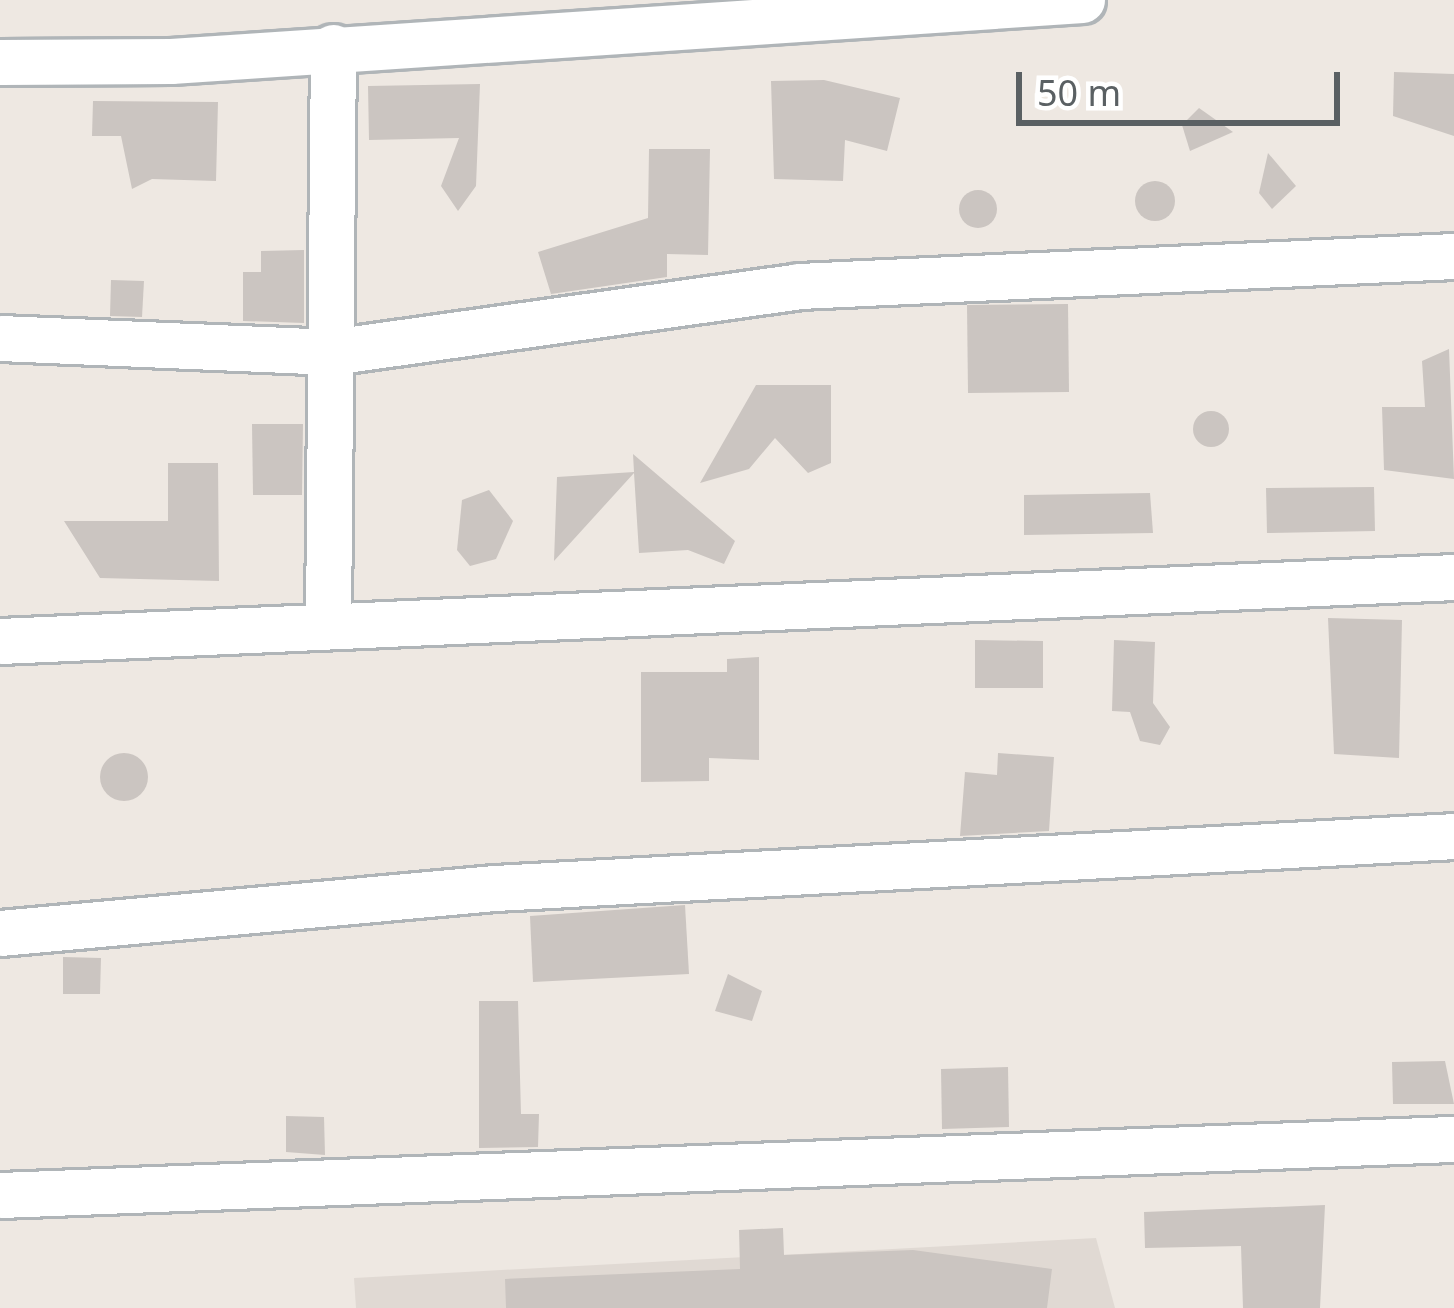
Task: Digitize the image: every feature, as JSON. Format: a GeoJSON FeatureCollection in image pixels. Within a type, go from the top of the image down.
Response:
{"type":"FeatureCollection","features":[{"type":"Feature","properties":{"kind":"street"},"geometry":{"type":"LineString","coordinates":[[0,62],[333,47],[633,13],[1082,0]]}},
{"type":"Feature","properties":{"kind":"street"},"geometry":{"type":"LineString","coordinates":[[328,626],[333,47]]}},
{"type":"Feature","properties":{"kind":"street"},"geometry":{"type":"LineString","coordinates":[[0,338],[331,352],[799,286],[1454,256]]}},
{"type":"Feature","properties":{"kind":"street"},"geometry":{"type":"LineString","coordinates":[[0,641],[1454,577]]}},
{"type":"Feature","properties":{"kind":"street"},"geometry":{"type":"LineString","coordinates":[[0,933],[495,888],[1454,836]]}},
{"type":"Feature","properties":{"kind":"street"},"geometry":{"type":"LineString","coordinates":[[0,1195],[1454,1139]]}},
{"type":"Feature","properties":{"kind":"shaded area"},"geometry":{"type":"Polygon","coordinates":[[[1096,1238],[1115,1308],[356,1308],[354,1278],[1096,1238]]]}},
{"type":"Feature","properties":{"kind":"building"},"geometry":{"type":"Polygon","coordinates":[[[1394,72],[1454,74],[1454,136],[1393,116],[1394,72]]]}},
{"type":"Feature","properties":{"kind":"building"},"geometry":{"type":"Polygon","coordinates":[[[824,80],[900,98],[887,151],[845,140],[843,181],[774,179],[771,81],[824,80]]]}},
{"type":"Feature","properties":{"kind":"building"},"geometry":{"type":"Polygon","coordinates":[[[480,84],[476,186],[458,211],[441,186],[459,138],[369,140],[368,86],[480,84]]]}},
{"type":"Feature","properties":{"kind":"building"},"geometry":{"type":"Polygon","coordinates":[[[93,101],[218,102],[216,181],[152,179],[132,189],[121,136],[92,136],[93,101]]]}},
{"type":"Feature","properties":{"kind":"building"},"geometry":{"type":"Polygon","coordinates":[[[1199,108],[1233,132],[1190,151],[1182,125],[1199,108]]]}},
{"type":"Feature","properties":{"kind":"building"},"geometry":{"type":"Polygon","coordinates":[[[649,149],[710,149],[708,255],[667,254],[667,277],[551,294],[538,252],[648,218],[649,149]]]}},
{"type":"Feature","properties":{"kind":"building"},"geometry":{"type":"Polygon","coordinates":[[[1268,153],[1296,186],[1272,209],[1259,193],[1268,153]]]}},
{"type":"Feature","properties":{"kind":"building"},"geometry":{"type":"Polygon","coordinates":[[[1155,181],[1169,187],[1175,201],[1169,215],[1155,221],[1141,215],[1135,201],[1141,187],[1155,181]]]}},
{"type":"Feature","properties":{"kind":"building"},"geometry":{"type":"Polygon","coordinates":[[[978,190],[991,196],[997,209],[991,222],[978,228],[965,222],[959,209],[965,196],[978,190]]]}},
{"type":"Feature","properties":{"kind":"building"},"geometry":{"type":"Polygon","coordinates":[[[304,250],[304,323],[243,321],[243,272],[261,272],[261,251],[304,250]]]}},
{"type":"Feature","properties":{"kind":"building"},"geometry":{"type":"Polygon","coordinates":[[[111,280],[144,281],[142,317],[110,316],[111,280]]]}},
{"type":"Feature","properties":{"kind":"building"},"geometry":{"type":"Polygon","coordinates":[[[1068,304],[1069,392],[968,393],[967,305],[1068,304]]]}},
{"type":"Feature","properties":{"kind":"building"},"geometry":{"type":"Polygon","coordinates":[[[1449,349],[1454,479],[1384,470],[1382,407],[1425,407],[1422,361],[1449,349]]]}},
{"type":"Feature","properties":{"kind":"building"},"geometry":{"type":"Polygon","coordinates":[[[756,385],[831,385],[831,463],[808,473],[775,438],[749,469],[700,483],[756,385]]]}},
{"type":"Feature","properties":{"kind":"building"},"geometry":{"type":"Polygon","coordinates":[[[1211,411],[1224,416],[1229,429],[1224,442],[1211,447],[1198,442],[1193,429],[1198,416],[1211,411]]]}},
{"type":"Feature","properties":{"kind":"building"},"geometry":{"type":"Polygon","coordinates":[[[252,424],[303,424],[302,495],[253,495],[252,424]]]}},
{"type":"Feature","properties":{"kind":"building"},"geometry":{"type":"Polygon","coordinates":[[[633,454],[735,541],[724,564],[688,550],[639,553],[634,473],[554,561],[557,477],[634,472],[633,454]]]}},
{"type":"Feature","properties":{"kind":"building"},"geometry":{"type":"Polygon","coordinates":[[[168,463],[218,463],[219,581],[100,578],[64,521],[168,521],[168,463]]]}},
{"type":"Feature","properties":{"kind":"building"},"geometry":{"type":"Polygon","coordinates":[[[1374,487],[1375,531],[1267,533],[1266,488],[1374,487]]]}},
{"type":"Feature","properties":{"kind":"building"},"geometry":{"type":"Polygon","coordinates":[[[489,490],[513,521],[496,559],[470,566],[457,550],[462,500],[489,490]]]}},
{"type":"Feature","properties":{"kind":"building"},"geometry":{"type":"Polygon","coordinates":[[[1150,493],[1153,533],[1024,535],[1024,495],[1150,493]]]}},
{"type":"Feature","properties":{"kind":"building"},"geometry":{"type":"Polygon","coordinates":[[[1328,618],[1402,620],[1399,758],[1334,754],[1328,618]]]}},
{"type":"Feature","properties":{"kind":"building"},"geometry":{"type":"Polygon","coordinates":[[[975,640],[1043,641],[1043,688],[975,688],[975,640]]]}},
{"type":"Feature","properties":{"kind":"building"},"geometry":{"type":"Polygon","coordinates":[[[1114,640],[1155,642],[1153,703],[1170,727],[1160,745],[1140,741],[1130,712],[1112,711],[1114,640]]]}},
{"type":"Feature","properties":{"kind":"building"},"geometry":{"type":"Polygon","coordinates":[[[759,657],[759,760],[709,758],[709,781],[641,782],[641,672],[727,672],[727,659],[759,657]]]}},
{"type":"Feature","properties":{"kind":"building"},"geometry":{"type":"Polygon","coordinates":[[[124,753],[141,760],[148,777],[141,794],[124,801],[107,794],[100,777],[107,760],[124,753]]]}},
{"type":"Feature","properties":{"kind":"building"},"geometry":{"type":"Polygon","coordinates":[[[998,753],[1054,757],[1049,831],[960,836],[965,772],[997,775],[998,753]]]}},
{"type":"Feature","properties":{"kind":"building"},"geometry":{"type":"Polygon","coordinates":[[[685,905],[689,974],[533,982],[530,916],[685,905]]]}},
{"type":"Feature","properties":{"kind":"building"},"geometry":{"type":"Polygon","coordinates":[[[63,957],[101,958],[100,994],[63,994],[63,957]]]}},
{"type":"Feature","properties":{"kind":"building"},"geometry":{"type":"Polygon","coordinates":[[[728,974],[762,991],[752,1021],[715,1011],[728,974]]]}},
{"type":"Feature","properties":{"kind":"building"},"geometry":{"type":"Polygon","coordinates":[[[479,1001],[518,1001],[521,1114],[539,1114],[538,1147],[479,1148],[479,1001]]]}},
{"type":"Feature","properties":{"kind":"building"},"geometry":{"type":"Polygon","coordinates":[[[1445,1061],[1454,1104],[1393,1104],[1392,1062],[1445,1061]]]}},
{"type":"Feature","properties":{"kind":"building"},"geometry":{"type":"Polygon","coordinates":[[[1008,1067],[1009,1127],[942,1129],[941,1069],[1008,1067]]]}},
{"type":"Feature","properties":{"kind":"building"},"geometry":{"type":"Polygon","coordinates":[[[286,1116],[324,1117],[325,1155],[286,1152],[286,1116]]]}},
{"type":"Feature","properties":{"kind":"building"},"geometry":{"type":"Polygon","coordinates":[[[1325,1205],[1320,1308],[1243,1308],[1241,1246],[1145,1248],[1144,1212],[1325,1205]]]}},
{"type":"Feature","properties":{"kind":"building"},"geometry":{"type":"Polygon","coordinates":[[[783,1228],[784,1255],[913,1250],[1052,1269],[1047,1308],[506,1308],[505,1279],[740,1269],[739,1230],[783,1228]]]}}]}
